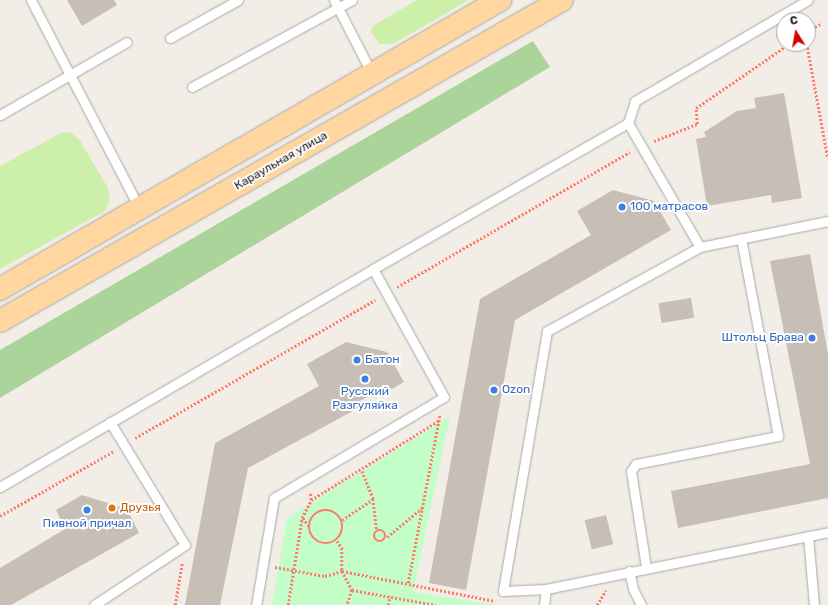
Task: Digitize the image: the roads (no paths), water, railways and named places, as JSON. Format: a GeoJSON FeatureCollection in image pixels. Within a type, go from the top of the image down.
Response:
{"type":"FeatureCollection","features":[{"type":"Feature","properties":{"kind":"main road"},"geometry":{"type":"LineString","coordinates":[[0,289],[500,0]]}},
{"type":"Feature","properties":{"kind":"main road","name":"Караульная улица"},"geometry":{"type":"LineString","coordinates":[[0,321],[562,0]]}},
{"type":"Feature","properties":{"kind":"lane"},"geometry":{"type":"LineString","coordinates":[[31,0],[71,73],[140,209]]}},
{"type":"Feature","properties":{"kind":"lane"},"geometry":{"type":"LineString","coordinates":[[170,38],[238,0]]}},
{"type":"Feature","properties":{"kind":"lane"},"geometry":{"type":"LineString","coordinates":[[192,88],[336,4],[352,0]]}},
{"type":"Feature","properties":{"kind":"lane"},"geometry":{"type":"LineString","coordinates":[[0,487],[373,269],[628,123],[635,101],[808,0]]}},
{"type":"Feature","properties":{"kind":"lane"},"geometry":{"type":"LineString","coordinates":[[336,4],[372,74]]}},
{"type":"Feature","properties":{"kind":"lane"},"geometry":{"type":"LineString","coordinates":[[0,115],[127,42]]}},
{"type":"Feature","properties":{"kind":"lane"},"geometry":{"type":"LineString","coordinates":[[628,123],[700,247]]}},
{"type":"Feature","properties":{"kind":"lane"},"geometry":{"type":"LineString","coordinates":[[828,220],[700,247],[547,332],[503,591],[546,589],[646,567],[828,532]]}},
{"type":"Feature","properties":{"kind":"lane"},"geometry":{"type":"LineString","coordinates":[[646,567],[631,471],[636,464],[778,436],[741,238]]}},
{"type":"Feature","properties":{"kind":"lane"},"geometry":{"type":"LineString","coordinates":[[256,605],[274,498],[444,397],[373,269]]}},
{"type":"Feature","properties":{"kind":"lane"},"geometry":{"type":"LineString","coordinates":[[94,605],[185,545],[110,422]]}},
{"type":"Feature","properties":{"kind":"lane"},"geometry":{"type":"LineString","coordinates":[[808,536],[814,605]]}},
{"type":"Feature","properties":{"kind":"lane"},"geometry":{"type":"LineString","coordinates":[[629,571],[632,589],[641,605]]}},
{"type":"Feature","properties":{"kind":"lane"},"geometry":{"type":"LineString","coordinates":[[544,605],[546,589]]}},
{"type":"Feature","properties":{"kind":"place","name":"100 матрасов"},"geometry":{"type":"Point","coordinates":[622,207]}},
{"type":"Feature","properties":{"kind":"place","name":"Штольц Брава"},"geometry":{"type":"Point","coordinates":[812,338]}},
{"type":"Feature","properties":{"kind":"place","name":"Батон"},"geometry":{"type":"Point","coordinates":[357,360]}},
{"type":"Feature","properties":{"kind":"place","name":"Русский Разгуляйка"},"geometry":{"type":"Point","coordinates":[365,379]}},
{"type":"Feature","properties":{"kind":"place","name":"Ozon"},"geometry":{"type":"Point","coordinates":[494,390]}},
{"type":"Feature","properties":{"kind":"place","name":"Друзья"},"geometry":{"type":"Point","coordinates":[112,508]}},
{"type":"Feature","properties":{"kind":"place","name":"Пивной причал"},"geometry":{"type":"Point","coordinates":[87,510]}}]}
